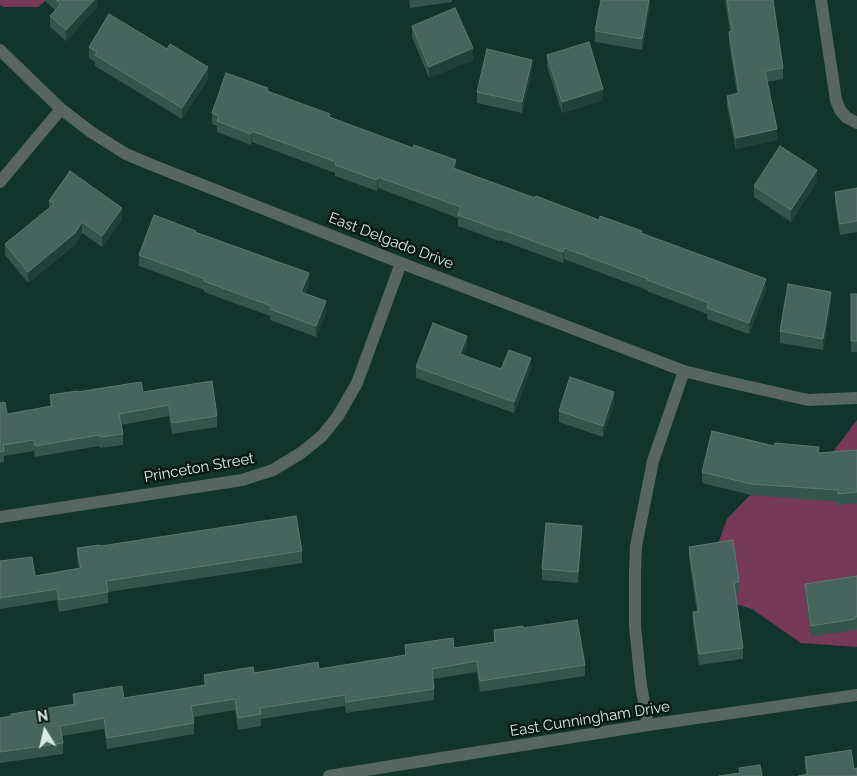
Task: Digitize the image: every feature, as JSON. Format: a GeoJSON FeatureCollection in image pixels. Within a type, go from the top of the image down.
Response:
{"type":"FeatureCollection","features":[{"type":"Feature","properties":{"kind":"street"},"geometry":{"type":"LineString","coordinates":[[821,0],[836,100],[840,110],[851,120]]}},
{"type":"Feature","properties":{"kind":"street","name":"East Delgado Drive"},"geometry":{"type":"LineString","coordinates":[[0,50],[61,109],[91,132],[126,154],[401,263],[684,370],[808,400],[857,398]]}},
{"type":"Feature","properties":{"kind":"street"},"geometry":{"type":"LineString","coordinates":[[0,182],[61,109]]}},
{"type":"Feature","properties":{"kind":"street","name":"Princeton Street"},"geometry":{"type":"LineString","coordinates":[[0,518],[242,480],[273,470],[301,454],[322,436],[338,416],[357,383],[401,263]]}},
{"type":"Feature","properties":{"kind":"street"},"geometry":{"type":"LineString","coordinates":[[648,725],[635,627],[634,574],[636,546],[652,461],[684,370]]}},
{"type":"Feature","properties":{"kind":"street","name":"East Cunningham Drive"},"geometry":{"type":"LineString","coordinates":[[329,776],[648,725],[857,695]]}},
{"type":"Feature","properties":{"kind":"street"},"geometry":{"type":"LineString","coordinates":[[417,763],[419,776]]}},
{"type":"Feature","properties":{"kind":"shaded area"},"geometry":{"type":"Polygon","coordinates":[[[0,0],[47,0],[38,7],[4,7],[0,5],[0,0]]]}},
{"type":"Feature","properties":{"kind":"shaded area"},"geometry":{"type":"Polygon","coordinates":[[[857,420],[857,647],[801,643],[752,609],[726,601],[715,552],[727,519],[749,496],[796,483],[820,469],[857,420]]]}},
{"type":"Feature","properties":{"kind":"building"},"geometry":{"type":"Polygon","coordinates":[[[56,0],[94,0],[66,30],[50,16],[61,4],[56,0]]]}},
{"type":"Feature","properties":{"kind":"building"},"geometry":{"type":"Polygon","coordinates":[[[601,0],[649,0],[642,39],[595,31],[601,0]]]}},
{"type":"Feature","properties":{"kind":"building"},"geometry":{"type":"Polygon","coordinates":[[[727,0],[773,0],[783,68],[765,71],[777,129],[736,138],[727,96],[739,93],[729,32],[732,31],[727,0]]]}},
{"type":"Feature","properties":{"kind":"building"},"geometry":{"type":"Polygon","coordinates":[[[455,8],[473,48],[429,67],[412,26],[455,8]]]}},
{"type":"Feature","properties":{"kind":"building"},"geometry":{"type":"Polygon","coordinates":[[[109,14],[167,49],[170,44],[208,67],[182,108],[95,55],[97,52],[89,47],[109,14]]]}},
{"type":"Feature","properties":{"kind":"building"},"geometry":{"type":"Polygon","coordinates":[[[589,42],[603,89],[562,102],[547,55],[589,42]]]}},
{"type":"Feature","properties":{"kind":"building"},"geometry":{"type":"Polygon","coordinates":[[[487,49],[532,60],[522,102],[477,92],[487,49]]]}},
{"type":"Feature","properties":{"kind":"building"},"geometry":{"type":"Polygon","coordinates":[[[226,73],[268,88],[267,91],[330,114],[329,117],[413,148],[414,145],[456,160],[453,168],[599,220],[600,216],[766,279],[749,323],[707,308],[709,303],[648,279],[564,248],[563,252],[458,215],[461,207],[378,177],[377,180],[335,165],[336,162],[252,131],[251,134],[217,121],[219,116],[212,113],[226,73]]]}},
{"type":"Feature","properties":{"kind":"building"},"geometry":{"type":"Polygon","coordinates":[[[780,146],[817,170],[791,210],[754,186],[780,146]]]}},
{"type":"Feature","properties":{"kind":"building"},"geometry":{"type":"Polygon","coordinates":[[[70,171],[122,208],[102,236],[82,222],[75,233],[28,272],[5,244],[54,204],[49,201],[70,171]]]}},
{"type":"Feature","properties":{"kind":"building"},"geometry":{"type":"Polygon","coordinates":[[[857,188],[857,221],[840,224],[835,192],[857,188]]]}},
{"type":"Feature","properties":{"kind":"building"},"geometry":{"type":"Polygon","coordinates":[[[154,215],[195,232],[309,273],[301,292],[326,301],[316,326],[270,309],[271,306],[204,281],[205,279],[139,255],[154,215]]]}},
{"type":"Feature","properties":{"kind":"building"},"geometry":{"type":"Polygon","coordinates":[[[788,284],[831,292],[823,339],[780,331],[788,284]]]}},
{"type":"Feature","properties":{"kind":"building"},"geometry":{"type":"Polygon","coordinates":[[[851,294],[857,294],[857,341],[851,341],[851,294]]]}},
{"type":"Feature","properties":{"kind":"building"},"geometry":{"type":"Polygon","coordinates":[[[433,323],[467,336],[460,354],[501,369],[509,350],[531,358],[514,402],[416,367],[433,323]]]}},
{"type":"Feature","properties":{"kind":"building"},"geometry":{"type":"Polygon","coordinates":[[[570,377],[614,392],[603,426],[559,411],[570,377]]]}},
{"type":"Feature","properties":{"kind":"building"},"geometry":{"type":"Polygon","coordinates":[[[212,381],[217,416],[172,423],[169,405],[119,414],[123,434],[100,437],[99,435],[35,446],[34,440],[3,445],[4,451],[0,452],[0,403],[5,402],[7,414],[52,406],[50,395],[141,382],[143,392],[212,381]]]}},
{"type":"Feature","properties":{"kind":"building"},"geometry":{"type":"Polygon","coordinates":[[[712,431],[774,446],[775,443],[819,447],[818,453],[857,450],[857,492],[838,494],[838,490],[751,484],[702,472],[712,431]]]}},
{"type":"Feature","properties":{"kind":"building"},"geometry":{"type":"Polygon","coordinates":[[[296,516],[302,551],[106,581],[108,592],[59,600],[57,589],[0,598],[0,561],[32,557],[35,576],[81,568],[77,548],[296,516]]]}},
{"type":"Feature","properties":{"kind":"building"},"geometry":{"type":"Polygon","coordinates":[[[546,523],[582,526],[578,572],[542,569],[546,523]]]}},
{"type":"Feature","properties":{"kind":"building"},"geometry":{"type":"Polygon","coordinates":[[[733,540],[739,582],[734,583],[743,648],[699,654],[693,612],[699,611],[689,547],[733,540]]]}},
{"type":"Feature","properties":{"kind":"building"},"geometry":{"type":"Polygon","coordinates":[[[857,576],[857,617],[854,617],[855,619],[811,626],[805,584],[857,576]]]}},
{"type":"Feature","properties":{"kind":"building"},"geometry":{"type":"Polygon","coordinates":[[[577,620],[585,665],[480,681],[477,661],[432,669],[434,689],[346,702],[345,695],[260,708],[261,714],[238,718],[235,699],[191,706],[194,723],[107,738],[104,718],[60,726],[63,743],[0,752],[0,718],[11,716],[11,714],[75,704],[73,694],[122,686],[124,698],[206,685],[204,675],[253,667],[254,673],[318,662],[319,669],[406,655],[405,645],[453,638],[454,648],[495,642],[494,630],[577,620]]]}},
{"type":"Feature","properties":{"kind":"building"},"geometry":{"type":"Polygon","coordinates":[[[851,750],[854,769],[857,768],[857,776],[798,776],[808,774],[805,757],[851,750]]]}},
{"type":"Feature","properties":{"kind":"building"},"geometry":{"type":"Polygon","coordinates":[[[760,765],[762,776],[719,776],[740,773],[739,768],[760,765]]]}}]}
